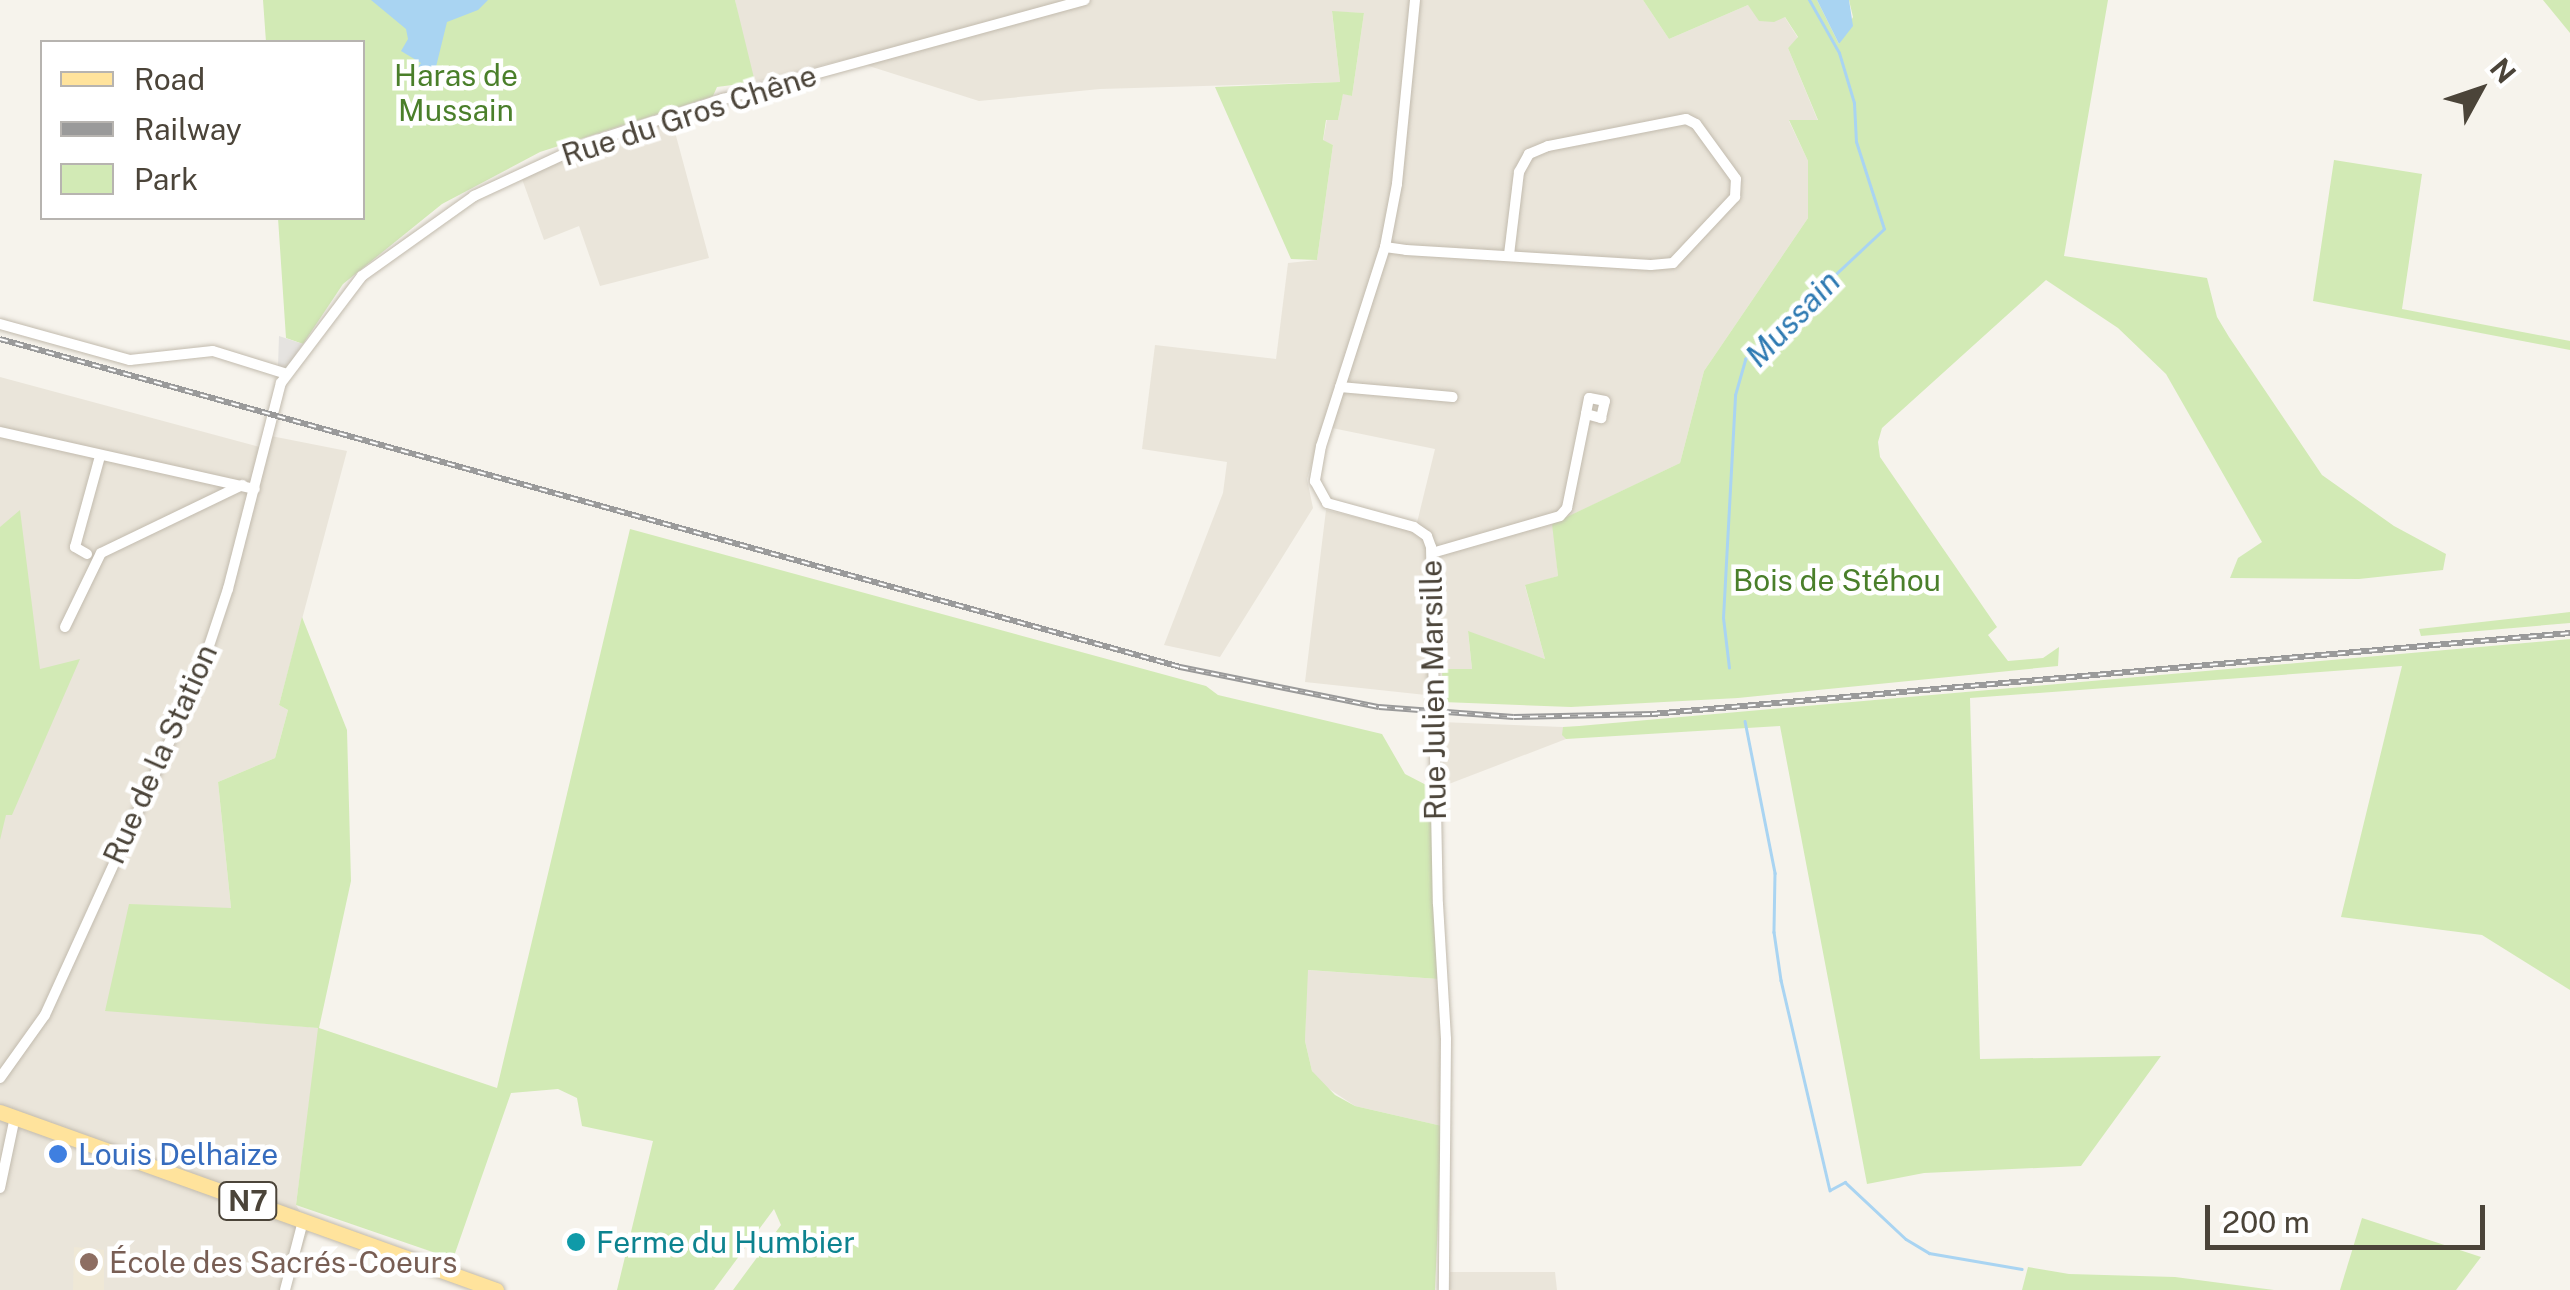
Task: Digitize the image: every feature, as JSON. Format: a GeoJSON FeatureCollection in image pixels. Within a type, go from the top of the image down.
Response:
{"type":"FeatureCollection","features":[{"type":"Feature","properties":{"kind":"main road","name":"N7"},"geometry":{"type":"LineString","coordinates":[[7,1114],[496,1290]]}},
{"type":"Feature","properties":{"kind":"street","name":"Rue du Gros Chêne"},"geometry":{"type":"LineString","coordinates":[[273,410],[287,374],[343,296],[374,264],[474,196],[538,164],[723,98],[1085,0]]}},
{"type":"Feature","properties":{"kind":"street","name":"Rue Julien Marsille"},"geometry":{"type":"LineString","coordinates":[[1415,0],[1398,184],[1385,247],[1321,446],[1316,489],[1336,508],[1414,526],[1427,536],[1432,552],[1438,904],[1446,1040],[1444,1290]]}},
{"type":"Feature","properties":{"kind":"street"},"geometry":{"type":"LineString","coordinates":[[1385,247],[1509,256],[1674,264],[1734,198],[1736,179],[1696,124],[1686,118],[1548,146],[1529,154],[1520,172],[1509,256]]}},
{"type":"Feature","properties":{"kind":"street"},"geometry":{"type":"LineString","coordinates":[[0,324],[130,360],[214,350],[287,374]]}},
{"type":"Feature","properties":{"kind":"street"},"geometry":{"type":"LineString","coordinates":[[1340,387],[1453,397]]}},
{"type":"Feature","properties":{"kind":"street","name":"Rue de la Station"},"geometry":{"type":"LineString","coordinates":[[0,1078],[45,1014],[198,679],[273,410]]}},
{"type":"Feature","properties":{"kind":"street"},"geometry":{"type":"LineString","coordinates":[[1432,552],[1560,516],[1567,508],[1586,414]]}},
{"type":"Feature","properties":{"kind":"street"},"geometry":{"type":"LineString","coordinates":[[0,432],[249,487]]}},
{"type":"Feature","properties":{"kind":"street"},"geometry":{"type":"LineString","coordinates":[[86,554],[76,547],[100,456]]}},
{"type":"Feature","properties":{"kind":"street"},"geometry":{"type":"LineString","coordinates":[[65,627],[101,553],[249,487]]}},
{"type":"Feature","properties":{"kind":"street"},"geometry":{"type":"LineString","coordinates":[[0,1188],[7,1114]]}},
{"type":"Feature","properties":{"kind":"street"},"geometry":{"type":"LineString","coordinates":[[285,1290],[303,1221]]}},
{"type":"Feature","properties":{"kind":"shaded area"},"geometry":{"type":"Polygon","coordinates":[[[735,0],[1643,0],[1669,39],[1748,5],[1784,16],[1798,38],[1788,48],[1818,121],[1789,121],[1808,161],[1808,218],[1704,371],[1680,463],[1553,524],[1558,576],[1525,586],[1545,659],[1468,632],[1472,669],[1429,669],[1426,695],[1305,682],[1326,510],[1415,531],[1435,449],[1332,428],[1351,370],[1341,366],[1307,479],[1313,508],[1220,657],[1164,645],[1223,493],[1227,462],[1142,449],[1155,345],[1276,359],[1288,263],[1317,260],[1333,145],[1323,141],[1327,119],[1338,120],[1343,93],[1352,96],[1364,13],[1332,12],[1340,82],[1100,89],[979,101],[847,59],[755,82],[750,77],[735,0]]]}},
{"type":"Feature","properties":{"kind":"shaded area"},"geometry":{"type":"Polygon","coordinates":[[[672,121],[709,258],[600,286],[579,226],[544,240],[522,179],[581,149],[672,121]]]}},
{"type":"Feature","properties":{"kind":"shaded area"},"geometry":{"type":"Polygon","coordinates":[[[279,336],[303,344],[279,379],[282,367],[278,366],[279,336]]]}},
{"type":"Feature","properties":{"kind":"shaded area"},"geometry":{"type":"Polygon","coordinates":[[[0,377],[267,449],[271,436],[347,451],[279,705],[288,710],[275,758],[218,782],[231,908],[105,1010],[319,1028],[296,1205],[310,1228],[287,1290],[0,1290],[0,377]]]}},
{"type":"Feature","properties":{"kind":"shaded area"},"geometry":{"type":"Polygon","coordinates":[[[1441,722],[1563,727],[1566,739],[1441,787],[1441,722]]]}},
{"type":"Feature","properties":{"kind":"shaded area"},"geometry":{"type":"Polygon","coordinates":[[[1307,970],[1439,979],[1442,1126],[1355,1106],[1320,1083],[1312,1071],[1305,1041],[1307,970]]]}},
{"type":"Feature","properties":{"kind":"shaded area","name":"École des Sacrés-Coeurs"},"geometry":{"type":"Polygon","coordinates":[[[74,1247],[104,1250],[104,1290],[73,1290],[74,1247]]]}},
{"type":"Feature","properties":{"kind":"shaded area"},"geometry":{"type":"Polygon","coordinates":[[[1450,1272],[1555,1272],[1557,1290],[1449,1290],[1450,1272]]]}},
{"type":"Feature","properties":{"kind":"green space","name":"Haras de Mussain"},"geometry":{"type":"Polygon","coordinates":[[[263,0],[735,0],[755,82],[717,87],[713,96],[540,152],[442,204],[343,284],[303,344],[286,338],[278,220],[365,220],[365,40],[266,40],[263,0]]]}},
{"type":"Feature","properties":{"kind":"green space","name":"Bois de Stéhou"},"geometry":{"type":"Polygon","coordinates":[[[1643,0],[1817,0],[1839,44],[1853,17],[1849,0],[2108,0],[2064,256],[2207,278],[2217,317],[2322,475],[2394,526],[2446,554],[2443,570],[2359,579],[2230,578],[2238,558],[2262,542],[2166,374],[2118,328],[2046,280],[1882,428],[1878,442],[1880,457],[1997,627],[1988,635],[2008,661],[2043,658],[2059,647],[2058,666],[1738,698],[1571,707],[1443,702],[1442,669],[1472,669],[1468,631],[1545,659],[1525,585],[1558,576],[1552,524],[1680,463],[1704,371],[1808,218],[1808,161],[1789,120],[1818,120],[1788,48],[1798,37],[1785,17],[1774,22],[1759,21],[1748,5],[1669,39],[1643,0]]]}},
{"type":"Feature","properties":{"kind":"green space"},"geometry":{"type":"Polygon","coordinates":[[[2543,0],[2570,0],[2570,33],[2543,0]]]}},
{"type":"Feature","properties":{"kind":"green space"},"geometry":{"type":"Polygon","coordinates":[[[1332,11],[1364,13],[1352,96],[1343,94],[1338,120],[1326,120],[1323,140],[1333,145],[1317,260],[1291,259],[1215,87],[1340,82],[1332,11]]]}},
{"type":"Feature","properties":{"kind":"green space"},"geometry":{"type":"Polygon","coordinates":[[[2334,160],[2422,174],[2402,309],[2570,341],[2570,350],[2313,301],[2334,160]]]}},
{"type":"Feature","properties":{"kind":"green space"},"geometry":{"type":"Polygon","coordinates":[[[20,510],[40,669],[80,659],[12,815],[6,815],[0,840],[0,527],[20,510]]]}},
{"type":"Feature","properties":{"kind":"green space"},"geometry":{"type":"Polygon","coordinates":[[[630,529],[1206,686],[1218,695],[1382,734],[1405,774],[1432,788],[1439,979],[1308,970],[1305,1041],[1312,1071],[1335,1095],[1355,1106],[1442,1126],[1435,1290],[733,1290],[781,1225],[774,1209],[714,1290],[617,1290],[653,1141],[582,1126],[577,1098],[558,1089],[511,1093],[453,1259],[296,1205],[318,1028],[105,1011],[129,904],[231,908],[218,782],[275,758],[288,710],[279,705],[302,617],[347,730],[351,881],[319,1028],[497,1088],[630,529]]]}},
{"type":"Feature","properties":{"kind":"green space"},"geometry":{"type":"Polygon","coordinates":[[[2570,612],[2570,623],[2421,636],[2419,629],[2570,612]]]}},
{"type":"Feature","properties":{"kind":"green space"},"geometry":{"type":"Polygon","coordinates":[[[2570,639],[2570,990],[2482,935],[2341,917],[2402,666],[1970,698],[1980,1059],[2161,1056],[2081,1166],[1924,1173],[1867,1184],[1780,726],[1566,739],[1562,735],[1563,727],[2570,639]]]}},
{"type":"Feature","properties":{"kind":"green space"},"geometry":{"type":"Polygon","coordinates":[[[2362,1218],[2481,1257],[2456,1290],[2340,1290],[2362,1218]]]}},
{"type":"Feature","properties":{"kind":"green space"},"geometry":{"type":"Polygon","coordinates":[[[2028,1267],[2069,1274],[2175,1277],[2274,1290],[2022,1290],[2028,1267]]]}},
{"type":"Feature","properties":{"kind":"water"},"geometry":{"type":"Polygon","coordinates":[[[371,0],[488,0],[478,10],[447,22],[434,75],[420,83],[413,74],[421,63],[401,51],[408,39],[406,29],[371,0]]]}},
{"type":"Feature","properties":{"kind":"water"},"geometry":{"type":"Polygon","coordinates":[[[1817,0],[1849,0],[1853,26],[1839,44],[1817,0]]]}},
{"type":"Feature","properties":{"kind":"waterway","name":"Mussain"},"geometry":{"type":"LineString","coordinates":[[1729,668],[1723,618],[1735,395],[1745,359],[1884,229],[1856,142],[1854,103],[1839,53],[1809,0]]}},
{"type":"Feature","properties":{"kind":"waterway"},"geometry":{"type":"LineString","coordinates":[[1745,721],[1775,873],[1774,932],[1781,980],[1830,1190],[1845,1182],[1906,1239],[1929,1253],[2022,1269]]}},
{"type":"Feature","properties":{"kind":"railway"},"geometry":{"type":"LineString","coordinates":[[0,339],[1180,667],[1379,707],[1514,717],[1652,714],[2570,633]]}},
{"type":"Feature","properties":{"kind":"place","name":"Louis Delhaize"},"geometry":{"type":"Point","coordinates":[58,1154]}},
{"type":"Feature","properties":{"kind":"place","name":"Ferme du Humbier"},"geometry":{"type":"Point","coordinates":[576,1242]}},
{"type":"Feature","properties":{"kind":"place","name":"École des Sacrés-Coeurs"},"geometry":{"type":"Point","coordinates":[89,1262]}}]}
